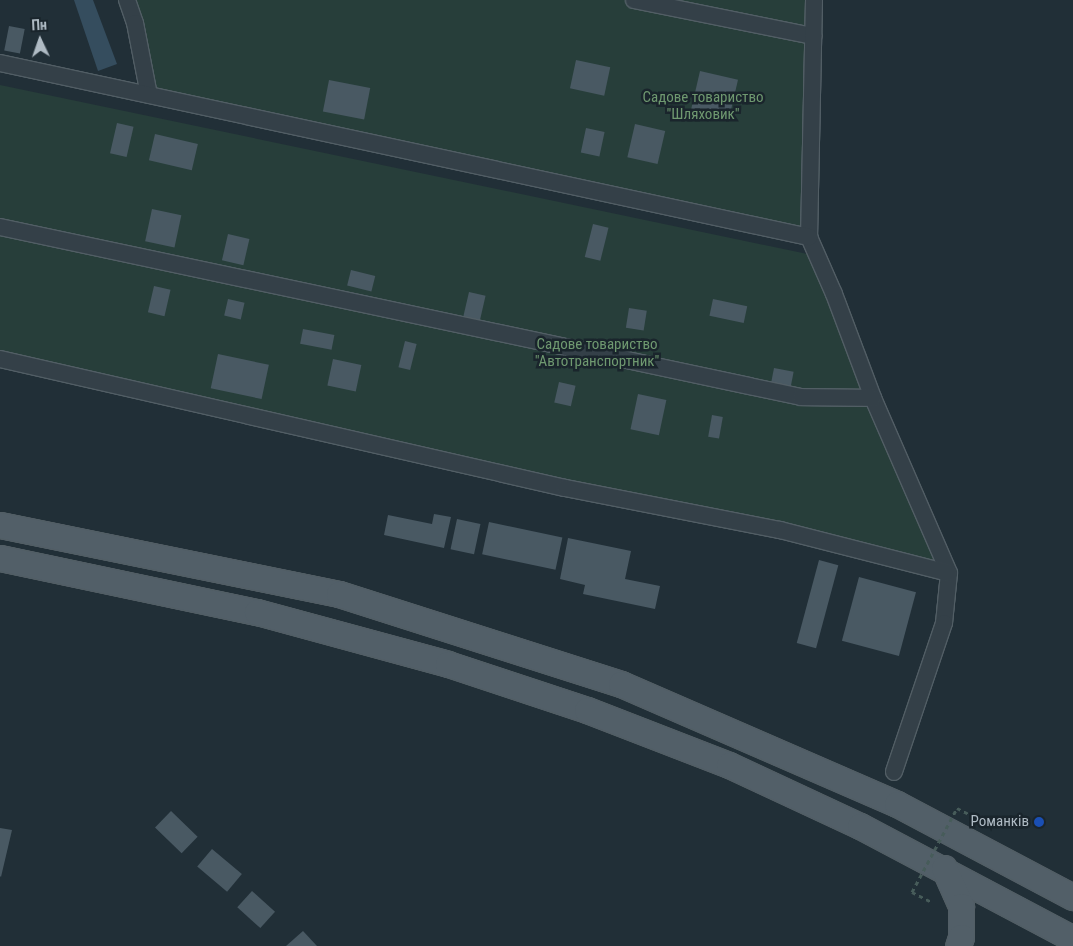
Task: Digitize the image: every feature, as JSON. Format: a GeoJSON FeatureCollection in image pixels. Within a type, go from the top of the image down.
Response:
{"type":"FeatureCollection","features":[{"type":"Feature","properties":{"kind":"main road"},"geometry":{"type":"LineString","coordinates":[[0,525],[339,594],[621,684],[897,804],[1073,897]]}},
{"type":"Feature","properties":{"kind":"main road"},"geometry":{"type":"LineString","coordinates":[[0,558],[257,612],[458,667],[587,710],[729,765],[944,868],[1073,939]]}},
{"type":"Feature","properties":{"kind":"main road"},"geometry":{"type":"LineString","coordinates":[[944,868],[961,906],[961,937],[958,946]]}},
{"type":"Feature","properties":{"kind":"street"},"geometry":{"type":"LineString","coordinates":[[128,0],[135,23],[149,94]]}},
{"type":"Feature","properties":{"kind":"street"},"geometry":{"type":"LineString","coordinates":[[634,0],[812,36]]}},
{"type":"Feature","properties":{"kind":"street"},"geometry":{"type":"LineString","coordinates":[[814,0],[809,237],[834,294],[873,398],[949,573],[944,623],[894,772]]}},
{"type":"Feature","properties":{"kind":"street"},"geometry":{"type":"LineString","coordinates":[[0,63],[809,237]]}},
{"type":"Feature","properties":{"kind":"street"},"geometry":{"type":"LineString","coordinates":[[0,227],[801,397],[873,398]]}},
{"type":"Feature","properties":{"kind":"street"},"geometry":{"type":"LineString","coordinates":[[0,359],[556,486],[780,530],[949,573]]}},
{"type":"Feature","properties":{"kind":"path"},"geometry":{"type":"LineString","coordinates":[[932,902],[912,892],[957,808],[981,820]]}},
{"type":"Feature","properties":{"kind":"green space","name":"Садове товариство \"Шляховик\""},"geometry":{"type":"Polygon","coordinates":[[[127,0],[814,0],[809,237],[149,95],[127,0]]]}},
{"type":"Feature","properties":{"kind":"green space","name":"Садове товариство \"Автотранспортник\""},"geometry":{"type":"Polygon","coordinates":[[[0,85],[817,256],[949,573],[0,363],[0,85]]]}},
{"type":"Feature","properties":{"kind":"water"},"geometry":{"type":"Polygon","coordinates":[[[74,0],[93,0],[117,64],[98,71],[74,0]]]}},
{"type":"Feature","properties":{"kind":"building"},"geometry":{"type":"Polygon","coordinates":[[[9,26],[25,29],[20,54],[4,51],[9,26]]]}},
{"type":"Feature","properties":{"kind":"building"},"geometry":{"type":"Polygon","coordinates":[[[576,60],[610,67],[604,96],[570,88],[576,60]]]}},
{"type":"Feature","properties":{"kind":"building"},"geometry":{"type":"Polygon","coordinates":[[[700,71],[738,80],[729,118],[691,109],[700,71]]]}},
{"type":"Feature","properties":{"kind":"building"},"geometry":{"type":"Polygon","coordinates":[[[329,80],[370,88],[364,119],[323,111],[329,80]]]}},
{"type":"Feature","properties":{"kind":"building"},"geometry":{"type":"Polygon","coordinates":[[[117,123],[134,127],[127,157],[110,153],[117,123]]]}},
{"type":"Feature","properties":{"kind":"building"},"geometry":{"type":"Polygon","coordinates":[[[635,124],[665,131],[658,164],[627,157],[635,124]]]}},
{"type":"Feature","properties":{"kind":"building"},"geometry":{"type":"Polygon","coordinates":[[[586,128],[605,132],[599,156],[581,152],[586,128]]]}},
{"type":"Feature","properties":{"kind":"building"},"geometry":{"type":"Polygon","coordinates":[[[155,134],[198,144],[192,170],[149,160],[155,134]]]}},
{"type":"Feature","properties":{"kind":"building"},"geometry":{"type":"Polygon","coordinates":[[[152,209],[181,215],[174,248],[145,241],[152,209]]]}},
{"type":"Feature","properties":{"kind":"building"},"geometry":{"type":"Polygon","coordinates":[[[593,224],[609,228],[600,261],[585,257],[593,224]]]}},
{"type":"Feature","properties":{"kind":"building"},"geometry":{"type":"Polygon","coordinates":[[[228,234],[249,239],[243,265],[222,260],[228,234]]]}},
{"type":"Feature","properties":{"kind":"building"},"geometry":{"type":"Polygon","coordinates":[[[351,270],[375,276],[371,292],[347,286],[351,270]]]}},
{"type":"Feature","properties":{"kind":"building"},"geometry":{"type":"Polygon","coordinates":[[[154,286],[171,290],[164,316],[148,312],[154,286]]]}},
{"type":"Feature","properties":{"kind":"building"},"geometry":{"type":"Polygon","coordinates":[[[469,292],[486,296],[480,320],[463,316],[469,292]]]}},
{"type":"Feature","properties":{"kind":"building"},"geometry":{"type":"Polygon","coordinates":[[[228,299],[245,303],[241,319],[224,316],[228,299]]]}},
{"type":"Feature","properties":{"kind":"building"},"geometry":{"type":"Polygon","coordinates":[[[713,299],[747,306],[744,323],[709,316],[713,299]]]}},
{"type":"Feature","properties":{"kind":"building"},"geometry":{"type":"Polygon","coordinates":[[[629,308],[647,311],[644,331],[626,328],[629,308]]]}},
{"type":"Feature","properties":{"kind":"building"},"geometry":{"type":"Polygon","coordinates":[[[303,329],[334,335],[332,350],[300,344],[303,329]]]}},
{"type":"Feature","properties":{"kind":"building"},"geometry":{"type":"Polygon","coordinates":[[[405,341],[417,344],[410,370],[398,367],[405,341]]]}},
{"type":"Feature","properties":{"kind":"building"},"geometry":{"type":"Polygon","coordinates":[[[218,354],[269,365],[262,399],[211,388],[218,354]]]}},
{"type":"Feature","properties":{"kind":"building"},"geometry":{"type":"Polygon","coordinates":[[[333,359],[361,365],[356,391],[327,385],[333,359]]]}},
{"type":"Feature","properties":{"kind":"building"},"geometry":{"type":"Polygon","coordinates":[[[774,368],[794,372],[790,389],[771,385],[774,368]]]}},
{"type":"Feature","properties":{"kind":"building"},"geometry":{"type":"Polygon","coordinates":[[[559,382],[576,386],[571,406],[554,402],[559,382]]]}},
{"type":"Feature","properties":{"kind":"building"},"geometry":{"type":"Polygon","coordinates":[[[638,394],[666,400],[659,435],[631,429],[638,394]]]}},
{"type":"Feature","properties":{"kind":"building"},"geometry":{"type":"Polygon","coordinates":[[[712,415],[723,417],[719,439],[708,437],[712,415]]]}},
{"type":"Feature","properties":{"kind":"building"},"geometry":{"type":"Polygon","coordinates":[[[434,514],[451,517],[444,548],[384,535],[388,515],[432,524],[434,514]]]}},
{"type":"Feature","properties":{"kind":"building"},"geometry":{"type":"Polygon","coordinates":[[[457,519],[480,524],[474,554],[451,549],[457,519]]]}},
{"type":"Feature","properties":{"kind":"building"},"geometry":{"type":"Polygon","coordinates":[[[489,522],[562,538],[555,570],[482,554],[489,522]]]}},
{"type":"Feature","properties":{"kind":"building"},"geometry":{"type":"Polygon","coordinates":[[[568,538],[631,551],[625,579],[660,586],[655,609],[583,594],[585,585],[560,579],[568,538]]]}},
{"type":"Feature","properties":{"kind":"building"},"geometry":{"type":"Polygon","coordinates":[[[819,560],[838,565],[816,648],[797,643],[819,560]]]}},
{"type":"Feature","properties":{"kind":"building"},"geometry":{"type":"Polygon","coordinates":[[[859,577],[916,592],[899,656],[842,641],[859,577]]]}},
{"type":"Feature","properties":{"kind":"building"},"geometry":{"type":"Polygon","coordinates":[[[171,811],[198,837],[182,853],[155,828],[171,811]]]}},
{"type":"Feature","properties":{"kind":"building"},"geometry":{"type":"Polygon","coordinates":[[[0,828],[12,830],[1,877],[0,876],[0,828]]]}},
{"type":"Feature","properties":{"kind":"building"},"geometry":{"type":"Polygon","coordinates":[[[212,849],[242,874],[227,892],[197,867],[212,849]]]}},
{"type":"Feature","properties":{"kind":"building"},"geometry":{"type":"Polygon","coordinates":[[[252,891],[275,912],[260,928],[237,907],[252,891]]]}},
{"type":"Feature","properties":{"kind":"building"},"geometry":{"type":"Polygon","coordinates":[[[303,931],[317,946],[286,946],[303,931]]]}},
{"type":"Feature","properties":{"kind":"place","name":"Романків"},"geometry":{"type":"Point","coordinates":[1039,822]}}]}
